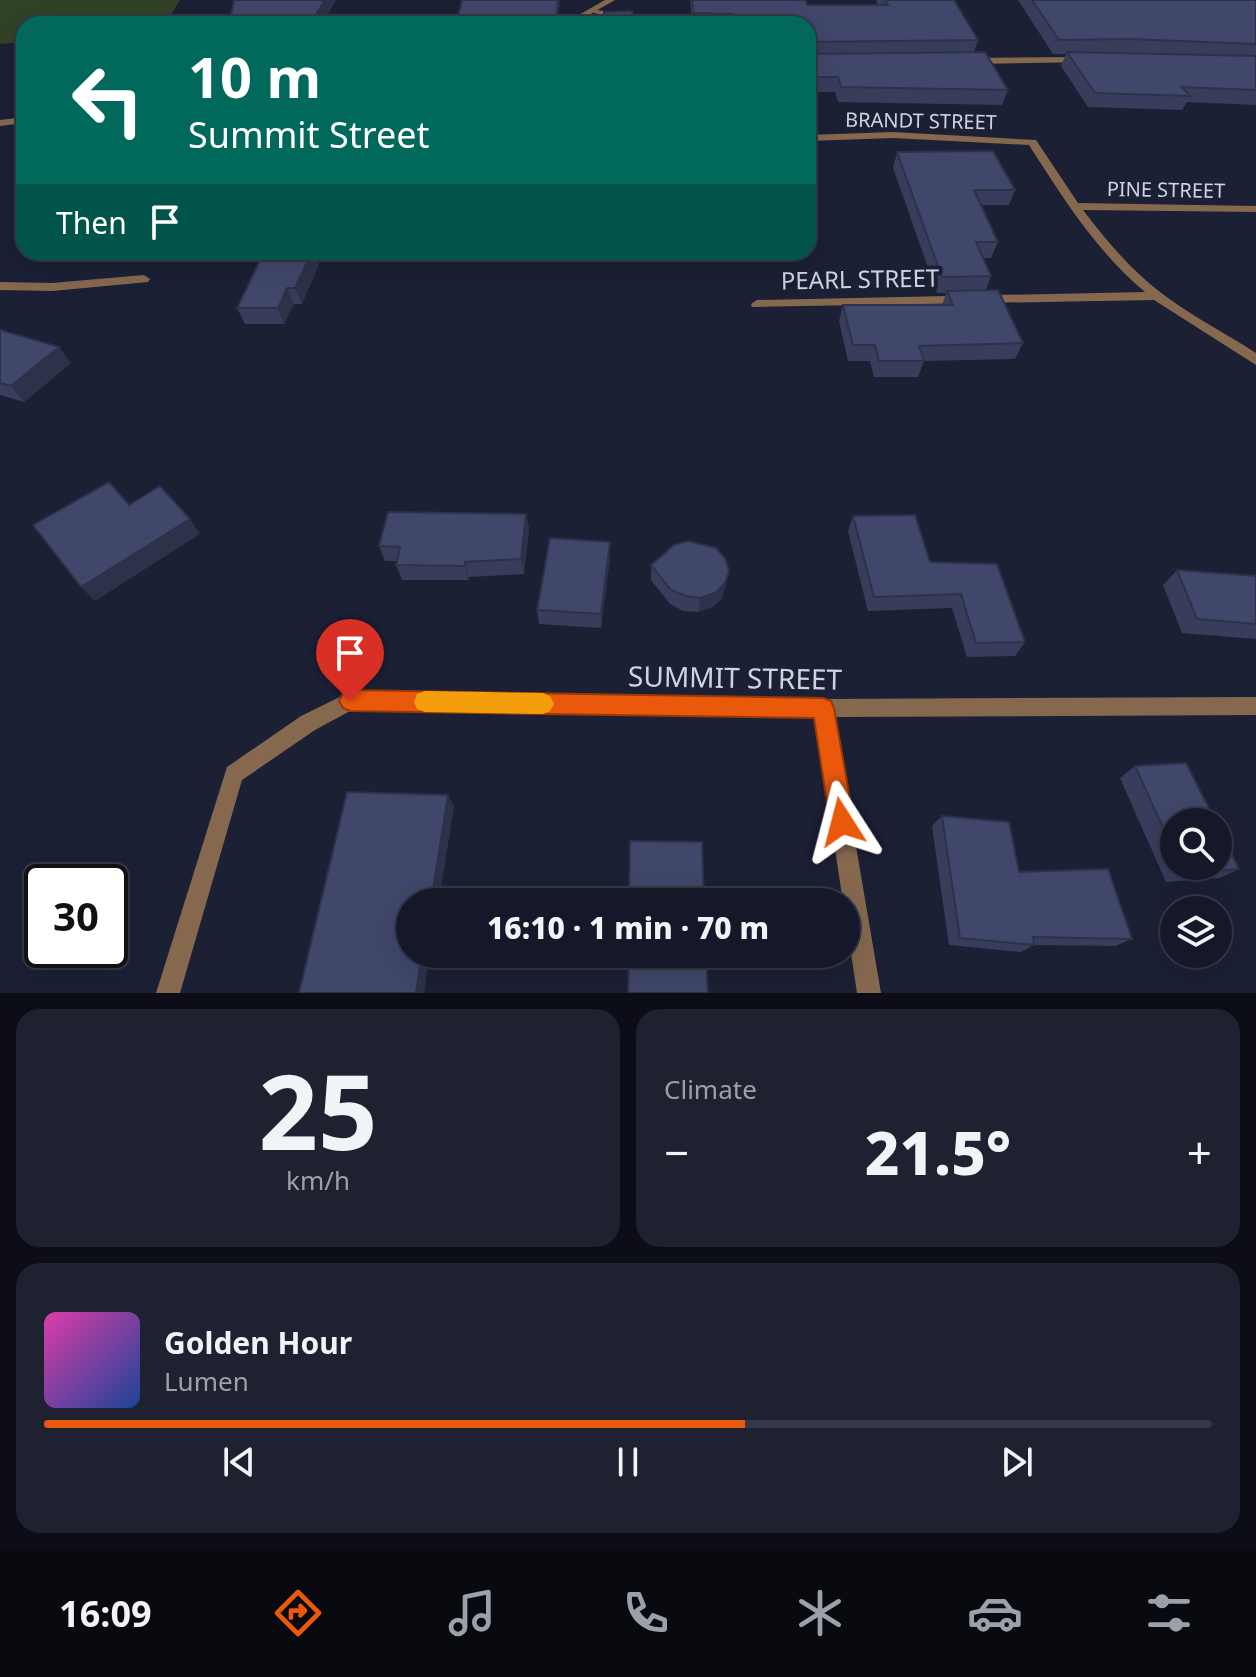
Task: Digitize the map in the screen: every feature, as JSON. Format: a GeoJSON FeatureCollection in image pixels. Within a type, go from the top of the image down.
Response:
{"type":"FeatureCollection","features":[{"type":"Feature","properties":{"kind":"street"},"geometry":{"type":"LineString","coordinates":[[584,16],[611,0]]}},
{"type":"Feature","properties":{"kind":"street"},"geometry":{"type":"LineString","coordinates":[[594,11],[621,16]]}},
{"type":"Feature","properties":{"kind":"street"},"geometry":{"type":"LineString","coordinates":[[952,61],[1092,60]]}},
{"type":"Feature","properties":{"kind":"street","name":"BRANDT STREET"},"geometry":{"type":"LineString","coordinates":[[816,138],[893,135],[1032,142],[1074,206]]}},
{"type":"Feature","properties":{"kind":"street"},"geometry":{"type":"LineString","coordinates":[[1074,206],[1089,229],[1124,268],[1157,296],[1256,360]]}},
{"type":"Feature","properties":{"kind":"street","name":"PINE STREET"},"geometry":{"type":"LineString","coordinates":[[1074,206],[1256,209]]}},
{"type":"Feature","properties":{"kind":"street"},"geometry":{"type":"LineString","coordinates":[[0,286],[52,287],[144,279]]}},
{"type":"Feature","properties":{"kind":"street","name":"PEARL STREET"},"geometry":{"type":"LineString","coordinates":[[757,304],[1157,296]]}},
{"type":"Feature","properties":{"kind":"street","name":"SUMMIT STREET"},"geometry":{"type":"LineString","coordinates":[[168,993],[234,774],[308,723],[350,701],[823,708],[1256,706]]}},
{"type":"Feature","properties":{"kind":"street"},"geometry":{"type":"LineString","coordinates":[[823,708],[869,993]]}},
{"type":"Feature","properties":{"kind":"green space"},"geometry":{"type":"Polygon","coordinates":[[[0,0],[180,0],[170,16],[16,16],[16,43],[0,44],[0,0]]]}},
{"type":"Feature","properties":{"kind":"building"},"geometry":{"type":"Polygon","coordinates":[[[234,0],[325,0],[315,16],[231,16],[234,0]]]}},
{"type":"Feature","properties":{"kind":"building"},"geometry":{"type":"Polygon","coordinates":[[[462,0],[558,0],[557,16],[458,16],[462,0]]]}},
{"type":"Feature","properties":{"kind":"building"},"geometry":{"type":"Polygon","coordinates":[[[692,0],[806,0],[807,5],[888,5],[885,0],[954,0],[978,40],[816,42],[816,16],[693,13],[692,0]]]}},
{"type":"Feature","properties":{"kind":"building"},"geometry":{"type":"Polygon","coordinates":[[[1032,0],[1256,0],[1256,44],[1129,39],[1059,40],[1032,0]]]}},
{"type":"Feature","properties":{"kind":"building"},"geometry":{"type":"Polygon","coordinates":[[[632,11],[632,16],[604,16],[604,12],[632,11]]]}},
{"type":"Feature","properties":{"kind":"building"},"geometry":{"type":"Polygon","coordinates":[[[985,52],[1008,90],[841,87],[838,77],[816,77],[816,54],[985,52]]]}},
{"type":"Feature","properties":{"kind":"building"},"geometry":{"type":"Polygon","coordinates":[[[1067,52],[1256,56],[1256,90],[1182,87],[1190,96],[1095,93],[1067,52]]]}},
{"type":"Feature","properties":{"kind":"building"},"geometry":{"type":"Polygon","coordinates":[[[993,151],[1015,190],[974,190],[998,242],[976,242],[991,276],[942,277],[897,152],[993,151]]]}},
{"type":"Feature","properties":{"kind":"building"},"geometry":{"type":"Polygon","coordinates":[[[260,260],[308,260],[295,288],[287,288],[278,308],[237,308],[260,260]]]}},
{"type":"Feature","properties":{"kind":"building"},"geometry":{"type":"Polygon","coordinates":[[[998,290],[1023,343],[919,346],[924,361],[879,361],[875,345],[853,345],[843,305],[953,305],[947,291],[998,290]]]}},
{"type":"Feature","properties":{"kind":"building"},"geometry":{"type":"Polygon","coordinates":[[[0,330],[59,347],[11,386],[0,383],[0,330]]]}},
{"type":"Feature","properties":{"kind":"building"},"geometry":{"type":"Polygon","coordinates":[[[109,482],[129,505],[160,486],[190,519],[81,587],[33,525],[109,482]]]}},
{"type":"Feature","properties":{"kind":"building"},"geometry":{"type":"Polygon","coordinates":[[[388,512],[526,514],[521,559],[465,562],[465,566],[396,565],[400,547],[379,546],[388,512]]]}},
{"type":"Feature","properties":{"kind":"building"},"geometry":{"type":"Polygon","coordinates":[[[915,515],[930,562],[997,564],[1025,642],[976,643],[961,594],[874,597],[853,516],[915,515]]]}},
{"type":"Feature","properties":{"kind":"building"},"geometry":{"type":"Polygon","coordinates":[[[550,538],[610,542],[601,614],[537,610],[550,538]]]}},
{"type":"Feature","properties":{"kind":"building"},"geometry":{"type":"Polygon","coordinates":[[[688,541],[716,548],[725,558],[729,571],[725,583],[715,593],[700,598],[671,590],[651,565],[674,545],[688,541]]]}},
{"type":"Feature","properties":{"kind":"building"},"geometry":{"type":"Polygon","coordinates":[[[1177,570],[1256,576],[1256,624],[1197,619],[1177,570]]]}},
{"type":"Feature","properties":{"kind":"building"},"geometry":{"type":"Polygon","coordinates":[[[1186,763],[1209,808],[1160,808],[1160,821],[1135,766],[1186,763]]]}},
{"type":"Feature","properties":{"kind":"building"},"geometry":{"type":"Polygon","coordinates":[[[347,792],[448,795],[433,888],[396,888],[396,968],[420,968],[416,993],[299,993],[347,792]]]}},
{"type":"Feature","properties":{"kind":"building"},"geometry":{"type":"Polygon","coordinates":[[[942,816],[1009,822],[1019,872],[1108,869],[1132,939],[1033,937],[1034,945],[960,938],[942,816]]]}},
{"type":"Feature","properties":{"kind":"building"},"geometry":{"type":"Polygon","coordinates":[[[630,841],[702,842],[704,888],[629,888],[630,841]]]}},
{"type":"Feature","properties":{"kind":"building"},"geometry":{"type":"Polygon","coordinates":[[[1232,855],[1239,869],[1232,870],[1232,855]]]}},
{"type":"Feature","properties":{"kind":"building"},"geometry":{"type":"Polygon","coordinates":[[[629,968],[707,968],[708,993],[628,993],[629,968]]]}},
{"type":"Feature","properties":{"kind":"slow traffic"},"geometry":{"type":"LineString","coordinates":[[425,702],[543,704]]}},
{"type":"Feature","properties":{"kind":"route"},"geometry":{"type":"LineString","coordinates":[[350,701],[823,708],[842,822]]}}]}
